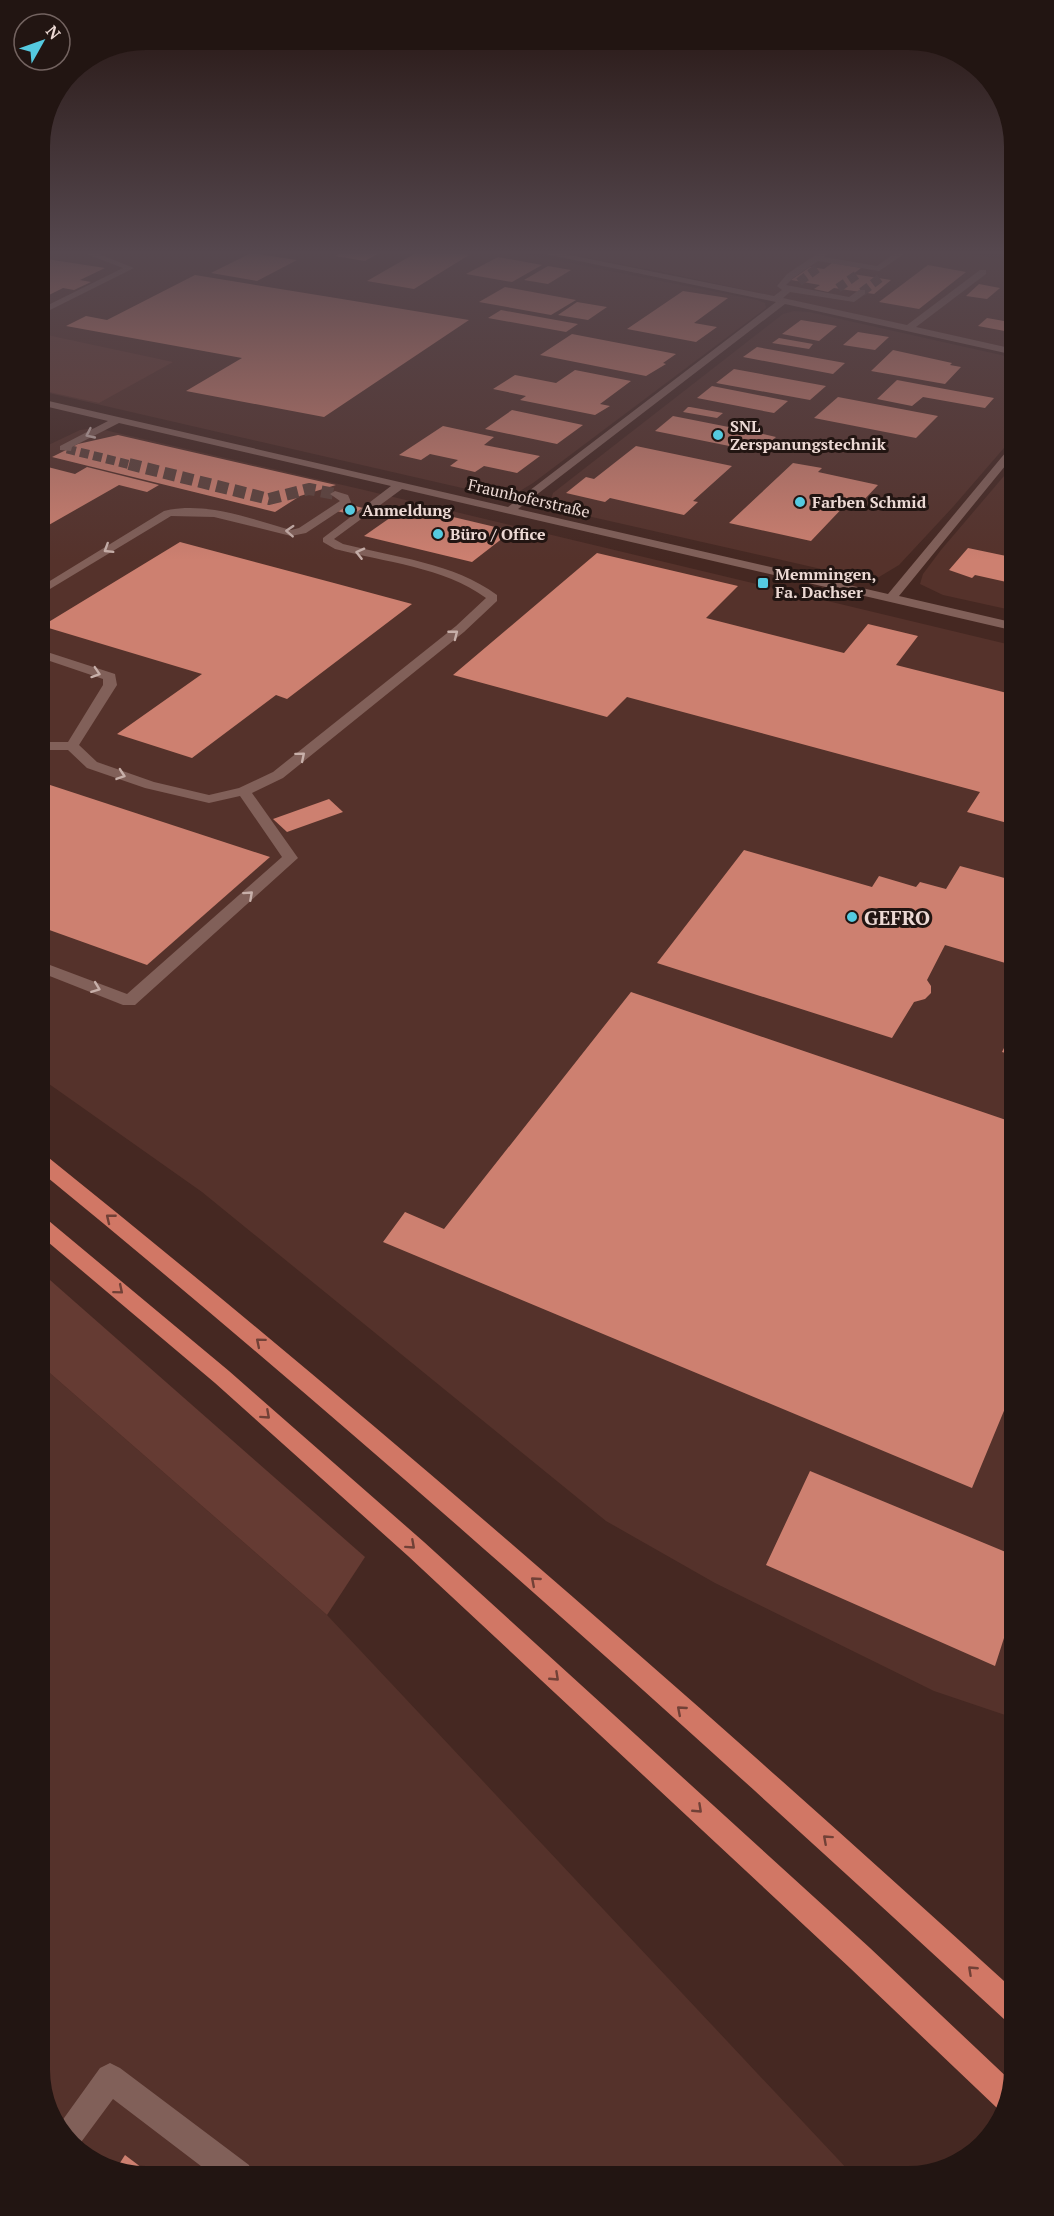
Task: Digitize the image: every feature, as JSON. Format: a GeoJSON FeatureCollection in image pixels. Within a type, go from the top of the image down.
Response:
{"type":"FeatureCollection","features":[{"type":"Feature","properties":{"kind":"highway"},"geometry":{"type":"LineString","coordinates":[[49,1169],[180,1274],[431,1489],[900,1904],[1004,2000]]}},
{"type":"Feature","properties":{"kind":"highway"},"geometry":{"type":"LineString","coordinates":[[49,1232],[222,1377],[416,1549],[860,1958],[1002,2093]]}},
{"type":"Feature","properties":{"kind":"street"},"geometry":{"type":"LineString","coordinates":[[510,510],[710,353]]}},
{"type":"Feature","properties":{"kind":"street","name":"Fraunhoferstraße"},"geometry":{"type":"LineString","coordinates":[[50,406],[119,419],[1004,624]]}},
{"type":"Feature","properties":{"kind":"street"},"geometry":{"type":"LineString","coordinates":[[67,450],[64,448],[68,445],[119,419]]}},
{"type":"Feature","properties":{"kind":"street"},"geometry":{"type":"LineString","coordinates":[[891,598],[1004,461]]}},
{"type":"Feature","properties":{"kind":"street"},"geometry":{"type":"LineString","coordinates":[[50,746],[72,746],[92,765],[150,785],[209,800],[244,791],[278,775],[460,629],[493,598],[485,590],[447,574],[339,548],[327,540],[400,485]]}},
{"type":"Feature","properties":{"kind":"street"},"geometry":{"type":"LineString","coordinates":[[50,586],[168,513],[187,510],[214,513],[291,533],[302,531],[346,502],[344,497],[335,495]]}},
{"type":"Feature","properties":{"kind":"street"},"geometry":{"type":"LineString","coordinates":[[50,657],[110,677],[110,685],[72,746]]}},
{"type":"Feature","properties":{"kind":"street"},"geometry":{"type":"LineString","coordinates":[[50,970],[129,1001],[290,858],[244,791]]}},
{"type":"Feature","properties":{"kind":"street"},"geometry":{"type":"LineString","coordinates":[[72,2132],[110,2078],[225,2166]]}},
{"type":"Feature","properties":{"kind":"shaded area"},"geometry":{"type":"Polygon","coordinates":[[[50,353],[706,353],[533,483],[515,494],[497,496],[50,393],[50,353]]]}},
{"type":"Feature","properties":{"kind":"shaded area"},"geometry":{"type":"Polygon","coordinates":[[[50,353],[133,353],[173,362],[99,403],[50,392],[50,353]]]}},
{"type":"Feature","properties":{"kind":"shaded area"},"geometry":{"type":"Polygon","coordinates":[[[732,353],[994,353],[1004,356],[1004,448],[899,565],[879,577],[865,579],[561,510],[550,503],[553,493],[732,353]]]}},
{"type":"Feature","properties":{"kind":"shaded area"},"geometry":{"type":"Polygon","coordinates":[[[96,428],[1004,643],[1004,1715],[934,1691],[715,1583],[606,1521],[202,1192],[50,1084],[50,444],[80,430],[96,428]]]}},
{"type":"Feature","properties":{"kind":"shaded area"},"geometry":{"type":"Polygon","coordinates":[[[1004,476],[1004,608],[943,595],[920,584],[923,574],[1004,476]]]}},
{"type":"Feature","properties":{"kind":"shaded area"},"geometry":{"type":"Polygon","coordinates":[[[49,1280],[365,1557],[327,1615],[49,1373],[49,1280]]]}},
{"type":"Feature","properties":{"kind":"shaded area"},"geometry":{"type":"Polygon","coordinates":[[[49,1373],[327,1615],[844,2166],[139,2166],[126,2165],[103,2157],[73,2134],[57,2108],[51,2090],[49,2071],[49,1373]]]}},
{"type":"Feature","properties":{"kind":"building"},"geometry":{"type":"Polygon","coordinates":[[[217,353],[419,353],[324,417],[186,391],[242,358],[217,353]]]}},
{"type":"Feature","properties":{"kind":"building"},"geometry":{"type":"Polygon","coordinates":[[[748,353],[792,353],[845,363],[833,374],[743,357],[748,353]]]}},
{"type":"Feature","properties":{"kind":"building"},"geometry":{"type":"Polygon","coordinates":[[[889,353],[908,353],[961,367],[945,384],[871,371],[889,353]]]}},
{"type":"Feature","properties":{"kind":"building"},"geometry":{"type":"Polygon","coordinates":[[[676,354],[663,363],[666,364],[646,376],[540,355],[676,354]]]}},
{"type":"Feature","properties":{"kind":"building"},"geometry":{"type":"Polygon","coordinates":[[[734,369],[826,386],[810,400],[716,383],[734,369]]]}},
{"type":"Feature","properties":{"kind":"building"},"geometry":{"type":"Polygon","coordinates":[[[575,370],[631,381],[600,404],[610,406],[595,415],[520,400],[526,396],[493,389],[515,375],[556,383],[575,370]]]}},
{"type":"Feature","properties":{"kind":"building"},"geometry":{"type":"Polygon","coordinates":[[[897,380],[994,398],[985,408],[923,397],[912,406],[877,399],[897,380]]]}},
{"type":"Feature","properties":{"kind":"building"},"geometry":{"type":"Polygon","coordinates":[[[712,386],[788,401],[774,413],[697,398],[712,386]]]}},
{"type":"Feature","properties":{"kind":"building"},"geometry":{"type":"Polygon","coordinates":[[[838,397],[938,416],[916,438],[814,418],[838,397]]]}},
{"type":"Feature","properties":{"kind":"building"},"geometry":{"type":"Polygon","coordinates":[[[688,407],[723,413],[717,418],[683,412],[688,407]]]}},
{"type":"Feature","properties":{"kind":"building"},"geometry":{"type":"Polygon","coordinates":[[[512,410],[583,425],[557,444],[485,429],[512,410]]]}},
{"type":"Feature","properties":{"kind":"building","name":"SNL Zerspanungstechnik"},"geometry":{"type":"Polygon","coordinates":[[[673,416],[776,437],[759,452],[655,431],[673,416]]]}},
{"type":"Feature","properties":{"kind":"building"},"geometry":{"type":"Polygon","coordinates":[[[443,426],[494,437],[484,445],[540,456],[517,473],[484,466],[475,472],[450,466],[458,460],[430,454],[421,460],[399,455],[443,426]]]}},
{"type":"Feature","properties":{"kind":"building"},"geometry":{"type":"Polygon","coordinates":[[[118,435],[336,485],[300,496],[275,512],[52,457],[78,444],[118,435]]]}},
{"type":"Feature","properties":{"kind":"building"},"geometry":{"type":"Polygon","coordinates":[[[636,446],[732,466],[693,501],[698,502],[684,515],[610,498],[605,502],[566,493],[586,477],[594,479],[636,446]]]}},
{"type":"Feature","properties":{"kind":"building","name":"Farben Schmid"},"geometry":{"type":"Polygon","coordinates":[[[793,463],[822,468],[818,472],[878,485],[861,503],[850,500],[811,541],[729,523],[793,463]]]}},
{"type":"Feature","properties":{"kind":"building"},"geometry":{"type":"Polygon","coordinates":[[[87,467],[159,485],[147,492],[119,485],[50,524],[50,468],[75,474],[87,467]]]}},
{"type":"Feature","properties":{"kind":"building","name":"Anmeldung"},"geometry":{"type":"Polygon","coordinates":[[[347,504],[363,508],[353,515],[337,511],[347,504]]]}},
{"type":"Feature","properties":{"kind":"building","name":"Büro / Office"},"geometry":{"type":"Polygon","coordinates":[[[407,506],[512,531],[472,562],[364,536],[407,506]]]}},
{"type":"Feature","properties":{"kind":"building"},"geometry":{"type":"Polygon","coordinates":[[[180,542],[412,604],[287,699],[276,695],[192,758],[117,734],[202,674],[50,628],[50,621],[180,542]]]}},
{"type":"Feature","properties":{"kind":"building"},"geometry":{"type":"Polygon","coordinates":[[[968,548],[1004,556],[1004,581],[975,575],[972,578],[949,570],[968,548]]]}},
{"type":"Feature","properties":{"kind":"building"},"geometry":{"type":"Polygon","coordinates":[[[597,553],[738,586],[706,618],[844,653],[868,624],[918,636],[896,665],[1004,692],[1004,822],[967,812],[980,792],[627,697],[607,717],[453,675],[597,553]]]}},
{"type":"Feature","properties":{"kind":"building"},"geometry":{"type":"Polygon","coordinates":[[[50,785],[270,857],[147,965],[50,930],[50,785]]]}},
{"type":"Feature","properties":{"kind":"building"},"geometry":{"type":"Polygon","coordinates":[[[329,799],[343,812],[287,832],[273,819],[329,799]]]}},
{"type":"Feature","properties":{"kind":"building","name":"GEFRO"},"geometry":{"type":"Polygon","coordinates":[[[744,850],[872,887],[879,876],[916,887],[920,882],[946,889],[960,866],[1004,878],[1004,963],[945,945],[927,980],[931,986],[931,993],[925,999],[914,1002],[892,1038],[657,963],[744,850]]]}},
{"type":"Feature","properties":{"kind":"building"},"geometry":{"type":"Polygon","coordinates":[[[631,992],[1004,1119],[1004,1411],[972,1488],[383,1242],[405,1212],[444,1229],[631,992]]]}},
{"type":"Feature","properties":{"kind":"building"},"geometry":{"type":"Polygon","coordinates":[[[810,1471],[1004,1551],[1004,1638],[995,1666],[766,1565],[810,1471]]]}},
{"type":"Feature","properties":{"kind":"building"},"geometry":{"type":"Polygon","coordinates":[[[125,2155],[140,2166],[126,2165],[120,2163],[125,2155]]]}},
{"type":"Feature","properties":{"kind":"tunnel"},"geometry":{"type":"LineString","coordinates":[[67,449],[135,466]]}},
{"type":"Feature","properties":{"kind":"tunnel"},"geometry":{"type":"LineString","coordinates":[[129,464],[269,499],[309,489],[335,494]]}},
{"type":"Feature","properties":{"kind":"place","name":"SNL Zerspanungstechnik"},"geometry":{"type":"Point","coordinates":[718,435]}},
{"type":"Feature","properties":{"kind":"place","name":"Farben Schmid"},"geometry":{"type":"Point","coordinates":[800,502]}},
{"type":"Feature","properties":{"kind":"place","name":"Anmeldung"},"geometry":{"type":"Point","coordinates":[350,510]}},
{"type":"Feature","properties":{"kind":"place","name":"Büro / Office"},"geometry":{"type":"Point","coordinates":[438,534]}},
{"type":"Feature","properties":{"kind":"place","name":"Memmingen, Fa. Dachser"},"geometry":{"type":"Point","coordinates":[763,583]}},
{"type":"Feature","properties":{"kind":"place","name":"GEFRO"},"geometry":{"type":"Point","coordinates":[852,917]}}]}
